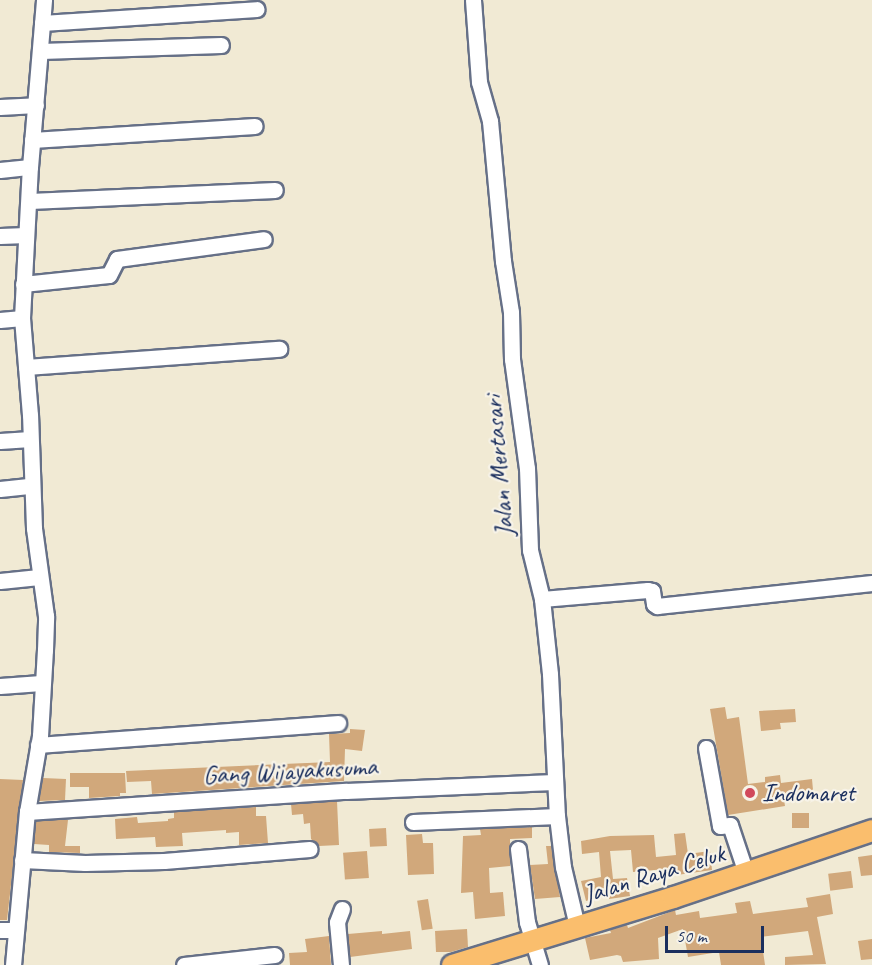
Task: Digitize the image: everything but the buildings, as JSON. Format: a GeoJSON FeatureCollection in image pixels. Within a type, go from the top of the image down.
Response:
{"type":"FeatureCollection","features":[{"type":"Feature","properties":{"kind":"highway","name":"Jalan Raya Celuk"},"geometry":{"type":"LineString","coordinates":[[452,965],[746,873],[872,830]]}},
{"type":"Feature","properties":{"kind":"street"},"geometry":{"type":"LineString","coordinates":[[13,965],[8,930],[22,860],[38,745],[46,616],[39,577],[31,486],[22,318],[30,167],[44,0]]}},
{"type":"Feature","properties":{"kind":"street","name":"Jalan Mertasari"},"geometry":{"type":"LineString","coordinates":[[473,0],[479,81],[490,121],[503,261],[511,312],[512,359],[527,468],[530,550],[542,599],[550,674],[557,816],[562,867],[578,926]]}},
{"type":"Feature","properties":{"kind":"street"},"geometry":{"type":"LineString","coordinates":[[42,23],[257,9]]}},
{"type":"Feature","properties":{"kind":"street"},"geometry":{"type":"LineString","coordinates":[[41,51],[221,45]]}},
{"type":"Feature","properties":{"kind":"street"},"geometry":{"type":"LineString","coordinates":[[0,107],[36,105]]}},
{"type":"Feature","properties":{"kind":"street"},"geometry":{"type":"LineString","coordinates":[[32,140],[255,126]]}},
{"type":"Feature","properties":{"kind":"street"},"geometry":{"type":"LineString","coordinates":[[0,170],[30,167]]}},
{"type":"Feature","properties":{"kind":"street"},"geometry":{"type":"LineString","coordinates":[[30,201],[275,190]]}},
{"type":"Feature","properties":{"kind":"street"},"geometry":{"type":"LineString","coordinates":[[0,236],[26,235]]}},
{"type":"Feature","properties":{"kind":"street"},"geometry":{"type":"LineString","coordinates":[[23,284],[109,275],[117,259],[264,239]]}},
{"type":"Feature","properties":{"kind":"street"},"geometry":{"type":"LineString","coordinates":[[0,320],[22,318]]}},
{"type":"Feature","properties":{"kind":"street"},"geometry":{"type":"LineString","coordinates":[[26,367],[279,349]]}},
{"type":"Feature","properties":{"kind":"street"},"geometry":{"type":"LineString","coordinates":[[0,441],[30,439]]}},
{"type":"Feature","properties":{"kind":"street"},"geometry":{"type":"LineString","coordinates":[[0,489],[31,486]]}},
{"type":"Feature","properties":{"kind":"street"},"geometry":{"type":"LineString","coordinates":[[0,581],[39,577]]}},
{"type":"Feature","properties":{"kind":"street"},"geometry":{"type":"LineString","coordinates":[[542,599],[651,590],[654,604],[657,606],[872,583]]}},
{"type":"Feature","properties":{"kind":"street"},"geometry":{"type":"LineString","coordinates":[[0,686],[41,682]]}},
{"type":"Feature","properties":{"kind":"street"},"geometry":{"type":"LineString","coordinates":[[38,745],[338,723]]}},
{"type":"Feature","properties":{"kind":"street"},"geometry":{"type":"LineString","coordinates":[[706,748],[720,826],[730,825],[746,873]]}},
{"type":"Feature","properties":{"kind":"street","name":"Gang Wijayakusuma"},"geometry":{"type":"LineString","coordinates":[[27,812],[336,792],[555,782]]}},
{"type":"Feature","properties":{"kind":"street"},"geometry":{"type":"LineString","coordinates":[[413,822],[557,816]]}},
{"type":"Feature","properties":{"kind":"street"},"geometry":{"type":"LineString","coordinates":[[22,860],[85,864],[164,861],[310,849]]}},
{"type":"Feature","properties":{"kind":"street"},"geometry":{"type":"LineString","coordinates":[[518,849],[532,941],[540,965]]}},
{"type":"Feature","properties":{"kind":"street"},"geometry":{"type":"LineString","coordinates":[[341,965],[337,927],[342,909]]}},
{"type":"Feature","properties":{"kind":"street"},"geometry":{"type":"LineString","coordinates":[[184,965],[274,955]]}},
{"type":"Feature","properties":{"kind":"place","name":"Indomaret"},"geometry":{"type":"Point","coordinates":[750,793]}}]}
